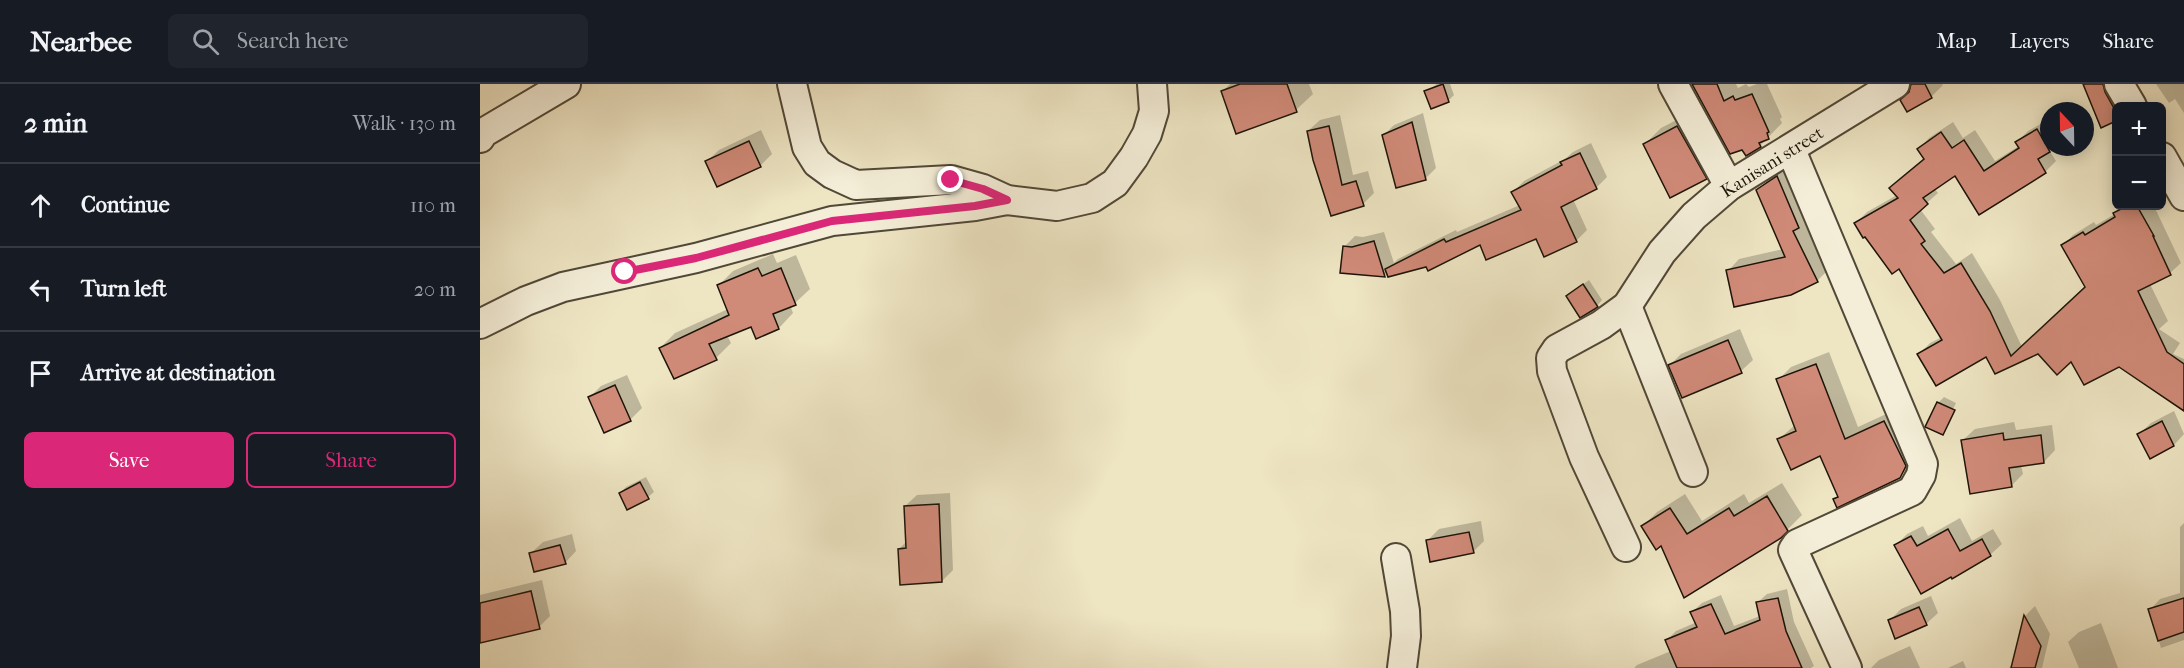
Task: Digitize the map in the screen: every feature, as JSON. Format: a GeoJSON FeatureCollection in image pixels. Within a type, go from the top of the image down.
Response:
{"type":"FeatureCollection","features":[{"type":"Feature","properties":{"kind":"street"},"geometry":{"type":"LineString","coordinates":[[480,138],[566,84]]}},
{"type":"Feature","properties":{"kind":"street"},"geometry":{"type":"LineString","coordinates":[[792,84],[807,147],[817,162],[832,174],[856,185],[951,180],[983,189],[1007,200]]}},
{"type":"Feature","properties":{"kind":"street"},"geometry":{"type":"LineString","coordinates":[[480,324],[526,301],[563,287],[696,258],[832,221],[975,206],[1007,200],[1057,206],[1092,198],[1115,183],[1147,134],[1154,111],[1152,84]]}},
{"type":"Feature","properties":{"kind":"street"},"geometry":{"type":"LineString","coordinates":[[1673,84],[1729,186]]}},
{"type":"Feature","properties":{"kind":"street","name":"Kanisani street"},"geometry":{"type":"LineString","coordinates":[[1626,547],[1584,457],[1552,371],[1551,358],[1557,349],[1600,325],[1627,306],[1662,252],[1694,216],[1729,186],[1895,84]]}},
{"type":"Feature","properties":{"kind":"street"},"geometry":{"type":"LineString","coordinates":[[2118,84],[2129,102]]}},
{"type":"Feature","properties":{"kind":"street"},"geometry":{"type":"LineString","coordinates":[[1791,150],[1923,464],[1921,475],[1912,491],[1797,544],[1794,550],[1848,668]]}},
{"type":"Feature","properties":{"kind":"street"},"geometry":{"type":"LineString","coordinates":[[2166,164],[2184,196]]}},
{"type":"Feature","properties":{"kind":"street"},"geometry":{"type":"LineString","coordinates":[[1627,306],[1693,472]]}},
{"type":"Feature","properties":{"kind":"street"},"geometry":{"type":"LineString","coordinates":[[1396,558],[1405,611],[1406,636],[1401,668]]}},
{"type":"Feature","properties":{"kind":"building"},"geometry":{"type":"Polygon","coordinates":[[[1240,84],[1287,84],[1297,112],[1236,134],[1221,91],[1240,84]]]}},
{"type":"Feature","properties":{"kind":"building"},"geometry":{"type":"Polygon","coordinates":[[[1443,84],[1449,102],[1431,109],[1424,91],[1443,84]]]}},
{"type":"Feature","properties":{"kind":"building"},"geometry":{"type":"Polygon","coordinates":[[[1692,84],[1717,84],[1724,101],[1733,96],[1735,100],[1752,94],[1769,132],[1767,133],[1769,139],[1759,143],[1761,147],[1746,156],[1742,150],[1730,154],[1692,84]]]}},
{"type":"Feature","properties":{"kind":"building"},"geometry":{"type":"Polygon","coordinates":[[[1911,84],[1925,84],[1932,98],[1907,112],[1900,100],[1909,92],[1911,84]]]}},
{"type":"Feature","properties":{"kind":"building"},"geometry":{"type":"Polygon","coordinates":[[[2083,84],[2103,84],[2112,105],[2112,123],[2101,128],[2094,111],[2094,102],[2090,102],[2083,84]]]}},
{"type":"Feature","properties":{"kind":"building"},"geometry":{"type":"Polygon","coordinates":[[[1412,122],[1426,180],[1396,188],[1382,135],[1412,122]]]}},
{"type":"Feature","properties":{"kind":"building"},"geometry":{"type":"Polygon","coordinates":[[[1329,126],[1342,185],[1356,181],[1364,206],[1331,216],[1313,160],[1307,131],[1329,126]]]}},
{"type":"Feature","properties":{"kind":"building"},"geometry":{"type":"Polygon","coordinates":[[[1677,126],[1707,179],[1670,198],[1643,144],[1677,126]]]}},
{"type":"Feature","properties":{"kind":"building"},"geometry":{"type":"Polygon","coordinates":[[[2037,129],[2040,134],[2040,156],[2043,156],[2038,159],[2046,173],[1979,215],[1955,176],[1923,198],[1928,204],[1910,220],[1925,241],[1921,244],[1944,273],[1961,263],[1990,311],[2011,356],[2085,287],[2061,245],[2083,232],[2085,235],[2115,217],[2113,213],[2119,210],[2139,210],[2154,236],[2171,275],[2138,291],[2167,352],[2184,364],[2184,411],[2119,367],[2084,385],[2071,362],[2057,375],[2038,354],[1995,374],[1986,357],[1936,386],[1917,354],[1942,340],[1899,269],[1892,274],[1854,223],[1898,198],[1889,188],[1924,159],[1917,149],[1941,132],[1952,148],[1964,140],[1984,171],[2019,148],[2015,142],[2037,129]]]}},
{"type":"Feature","properties":{"kind":"building"},"geometry":{"type":"Polygon","coordinates":[[[749,141],[761,167],[717,187],[705,161],[749,141]]]}},
{"type":"Feature","properties":{"kind":"building"},"geometry":{"type":"Polygon","coordinates":[[[1580,153],[1597,189],[1561,207],[1577,242],[1544,257],[1536,239],[1486,260],[1480,245],[1428,271],[1426,267],[1388,277],[1385,269],[1444,239],[1446,242],[1521,210],[1511,192],[1562,165],[1560,162],[1580,153]]]}},
{"type":"Feature","properties":{"kind":"building"},"geometry":{"type":"Polygon","coordinates":[[[1777,176],[1799,228],[1793,231],[1818,282],[1791,295],[1734,307],[1726,270],[1785,257],[1756,190],[1777,176]]]}},
{"type":"Feature","properties":{"kind":"building"},"geometry":{"type":"Polygon","coordinates":[[[1374,241],[1385,277],[1340,273],[1343,246],[1352,247],[1374,241]]]}},
{"type":"Feature","properties":{"kind":"building"},"geometry":{"type":"Polygon","coordinates":[[[758,268],[762,276],[781,268],[796,305],[773,314],[779,329],[756,339],[751,327],[709,344],[717,360],[674,379],[659,348],[729,315],[717,285],[758,268]]]}},
{"type":"Feature","properties":{"kind":"building"},"geometry":{"type":"Polygon","coordinates":[[[1583,284],[1598,307],[1580,318],[1566,296],[1583,284]]]}},
{"type":"Feature","properties":{"kind":"building"},"geometry":{"type":"Polygon","coordinates":[[[1728,340],[1742,373],[1682,398],[1668,365],[1728,340]]]}},
{"type":"Feature","properties":{"kind":"building"},"geometry":{"type":"Polygon","coordinates":[[[1816,364],[1845,439],[1884,421],[1906,466],[1900,478],[1837,508],[1833,499],[1838,497],[1820,456],[1791,470],[1777,439],[1796,431],[1776,379],[1816,364]]]}},
{"type":"Feature","properties":{"kind":"building"},"geometry":{"type":"Polygon","coordinates":[[[615,385],[631,421],[604,433],[588,397],[615,385]]]}},
{"type":"Feature","properties":{"kind":"building"},"geometry":{"type":"Polygon","coordinates":[[[1937,402],[1955,410],[1943,435],[1925,427],[1937,402]]]}},
{"type":"Feature","properties":{"kind":"building"},"geometry":{"type":"Polygon","coordinates":[[[2162,421],[2174,446],[2150,459],[2137,434],[2162,421]]]}},
{"type":"Feature","properties":{"kind":"building"},"geometry":{"type":"Polygon","coordinates":[[[2003,433],[2004,440],[2041,435],[2044,463],[2009,468],[2012,487],[1970,494],[1961,440],[2003,433]]]}},
{"type":"Feature","properties":{"kind":"building"},"geometry":{"type":"Polygon","coordinates":[[[640,482],[649,499],[627,510],[619,493],[640,482]]]}},
{"type":"Feature","properties":{"kind":"building"},"geometry":{"type":"Polygon","coordinates":[[[1767,496],[1788,531],[1781,538],[1684,598],[1661,546],[1656,550],[1641,526],[1670,508],[1687,534],[1729,508],[1734,516],[1767,496]]]}},
{"type":"Feature","properties":{"kind":"building"},"geometry":{"type":"Polygon","coordinates":[[[939,504],[942,582],[900,585],[898,549],[906,548],[904,506],[939,504]]]}},
{"type":"Feature","properties":{"kind":"building"},"geometry":{"type":"Polygon","coordinates":[[[1948,529],[1960,551],[1982,539],[1991,556],[1921,594],[1894,545],[1911,536],[1917,546],[1948,529]]]}},
{"type":"Feature","properties":{"kind":"building"},"geometry":{"type":"Polygon","coordinates":[[[1469,532],[1474,553],[1430,562],[1426,540],[1469,532]]]}},
{"type":"Feature","properties":{"kind":"building"},"geometry":{"type":"Polygon","coordinates":[[[560,545],[566,564],[534,572],[529,553],[560,545]]]}},
{"type":"Feature","properties":{"kind":"building"},"geometry":{"type":"Polygon","coordinates":[[[531,591],[540,629],[480,643],[480,603],[531,591]]]}},
{"type":"Feature","properties":{"kind":"building"},"geometry":{"type":"Polygon","coordinates":[[[1778,598],[1786,631],[1802,668],[1677,668],[1665,640],[1697,627],[1690,612],[1711,604],[1725,634],[1760,620],[1756,602],[1778,598]]]}},
{"type":"Feature","properties":{"kind":"building"},"geometry":{"type":"Polygon","coordinates":[[[2184,598],[2184,632],[2158,641],[2148,609],[2184,598]]]}},
{"type":"Feature","properties":{"kind":"building"},"geometry":{"type":"Polygon","coordinates":[[[1919,607],[1927,625],[1895,639],[1888,620],[1919,607]]]}},
{"type":"Feature","properties":{"kind":"building"},"geometry":{"type":"Polygon","coordinates":[[[2024,615],[2041,646],[2035,668],[2011,668],[2024,615]]]}},
{"type":"Feature","properties":{"kind":"route"},"geometry":{"type":"LineString","coordinates":[[625,272],[696,258],[832,221],[975,206],[1007,200],[983,189],[951,180]]}}]}
